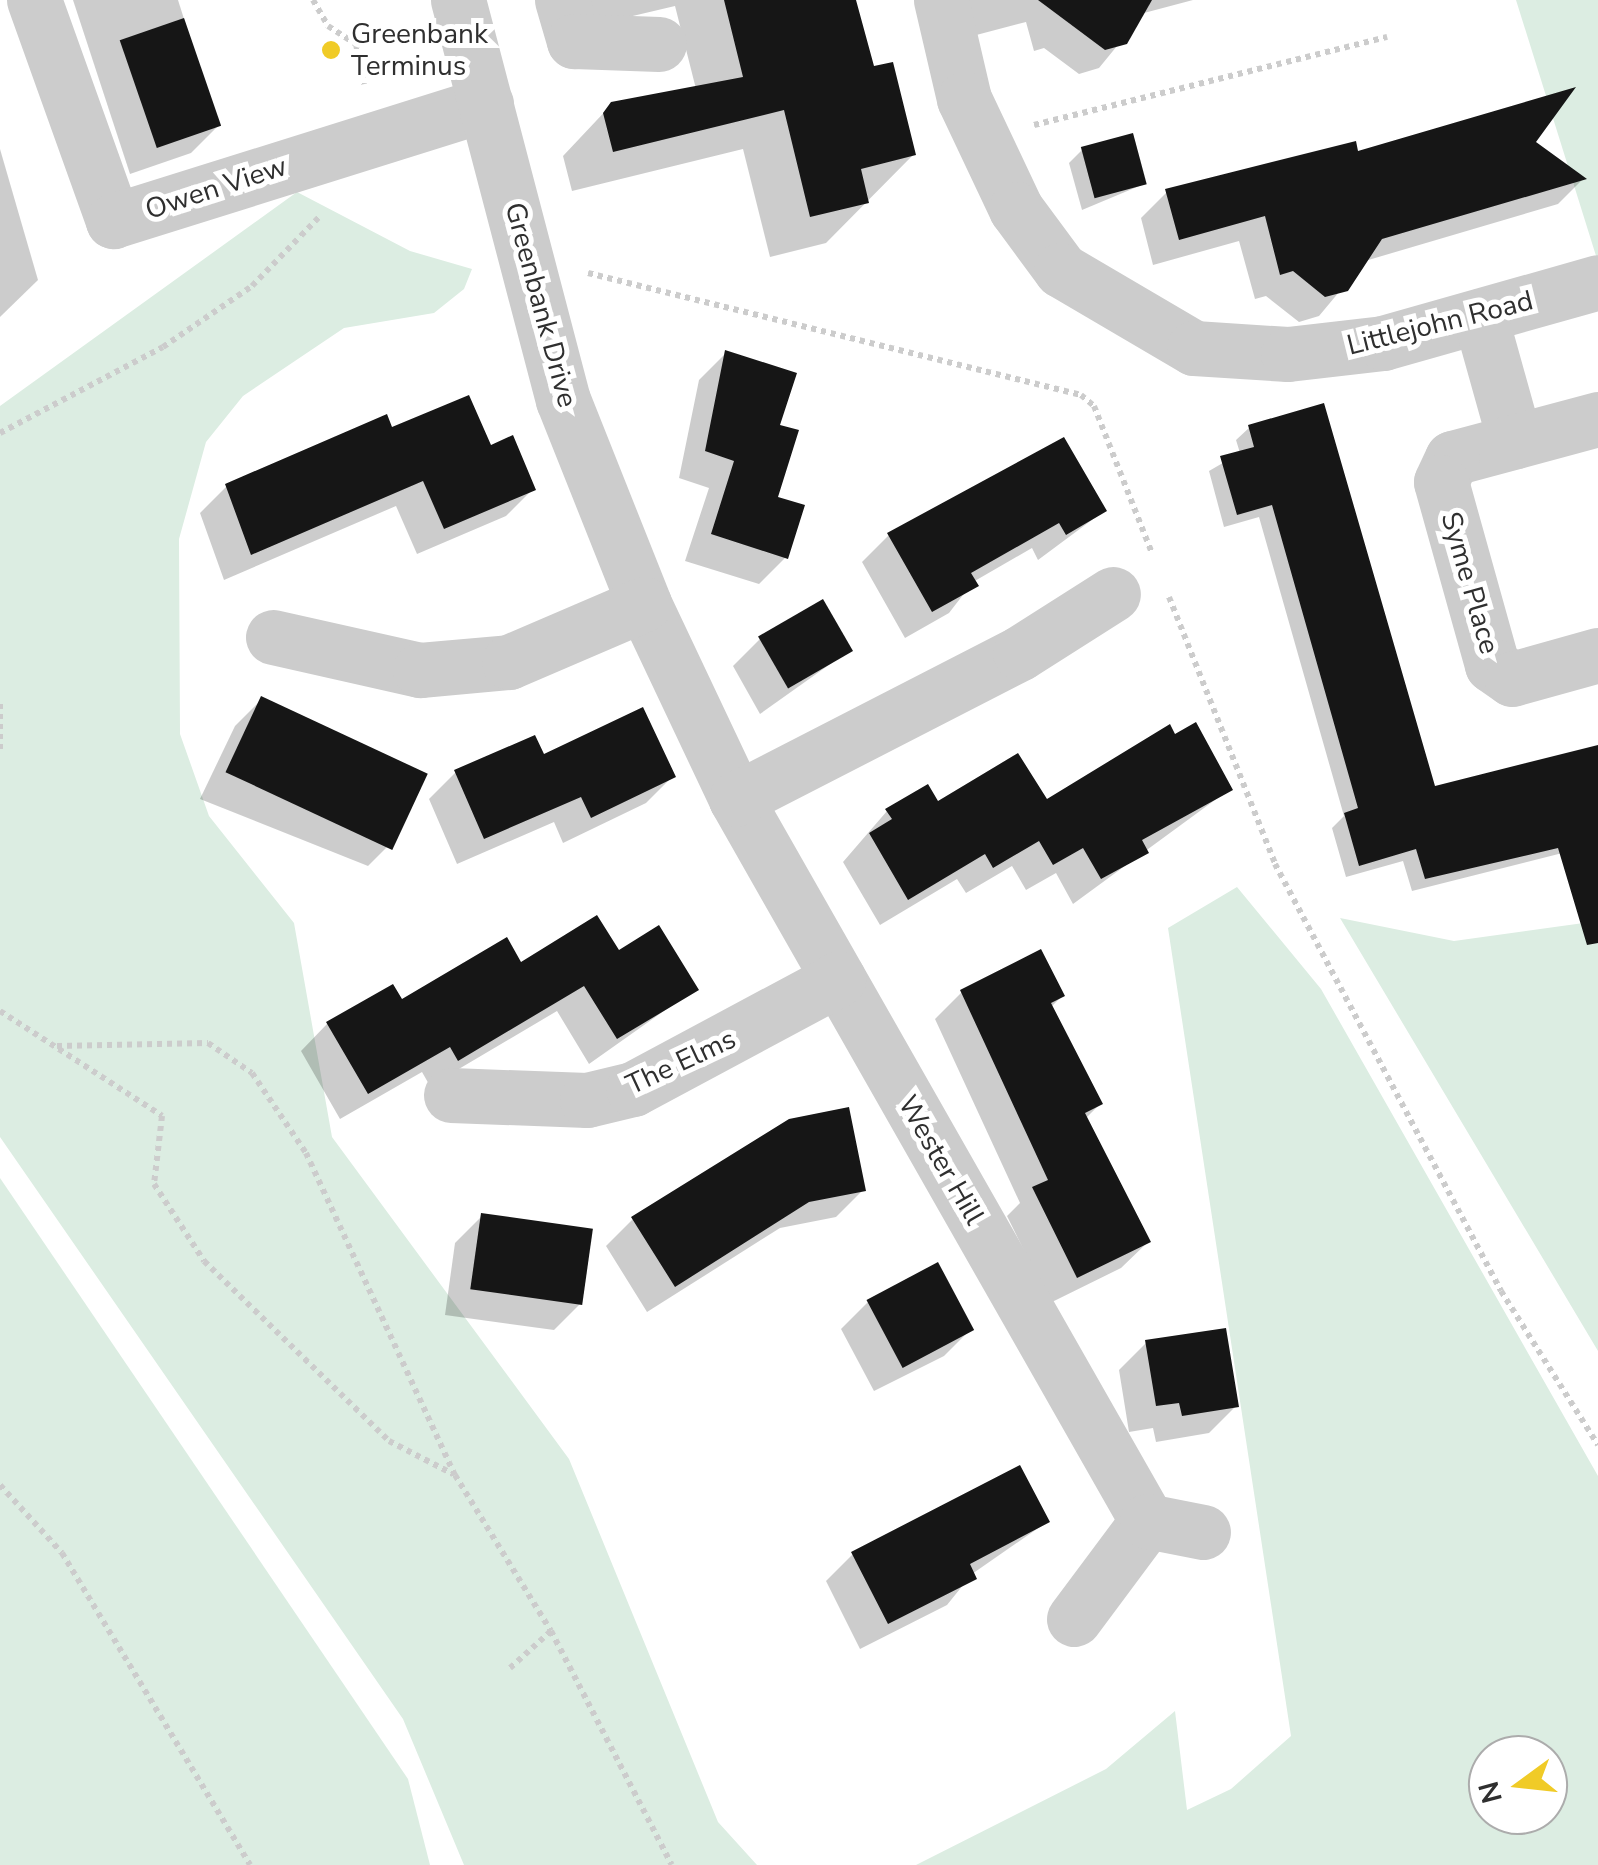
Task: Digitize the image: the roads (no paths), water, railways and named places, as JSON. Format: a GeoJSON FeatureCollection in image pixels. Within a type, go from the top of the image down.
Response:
{"type":"FeatureCollection","features":[{"type":"Feature","properties":{"kind":"street","name":"Owen View"},"geometry":{"type":"LineString","coordinates":[[34,0],[113,221],[486,104]]}},
{"type":"Feature","properties":{"kind":"street","name":"Greenbank Drive"},"geometry":{"type":"LineString","coordinates":[[458,0],[564,400],[644,604]]}},
{"type":"Feature","properties":{"kind":"street"},"geometry":{"type":"LineString","coordinates":[[562,0],[574,41],[659,44]]}},
{"type":"Feature","properties":{"kind":"street","name":"Littlejohn Road"},"geometry":{"type":"LineString","coordinates":[[941,0],[980,139],[1061,270],[1194,348],[1288,354],[1480,316],[1598,282]]}},
{"type":"Feature","properties":{"kind":"street"},"geometry":{"type":"LineString","coordinates":[[1480,316],[1515,441]]}},
{"type":"Feature","properties":{"kind":"street","name":"Syme Place"},"geometry":{"type":"LineString","coordinates":[[1598,418],[1452,458],[1440,482],[1492,665],[1512,679],[1598,656]]}},
{"type":"Feature","properties":{"kind":"street"},"geometry":{"type":"LineString","coordinates":[[736,799],[1020,654],[1136,583]]}},
{"type":"Feature","properties":{"kind":"street"},"geometry":{"type":"LineString","coordinates":[[273,637],[420,670],[509,662],[644,604]]}},
{"type":"Feature","properties":{"kind":"street","name":"Wester Hill"},"geometry":{"type":"LineString","coordinates":[[644,604],[736,799],[1147,1521]]}},
{"type":"Feature","properties":{"kind":"street","name":"The Elms"},"geometry":{"type":"LineString","coordinates":[[451,1095],[587,1100],[633,1089],[838,979]]}},
{"type":"Feature","properties":{"kind":"street"},"geometry":{"type":"LineString","coordinates":[[1074,1620],[1147,1521],[1204,1532]]}},
{"type":"Feature","properties":{"kind":"place","name":"Greenbank Terminus"},"geometry":{"type":"Point","coordinates":[331,50]}}]}
